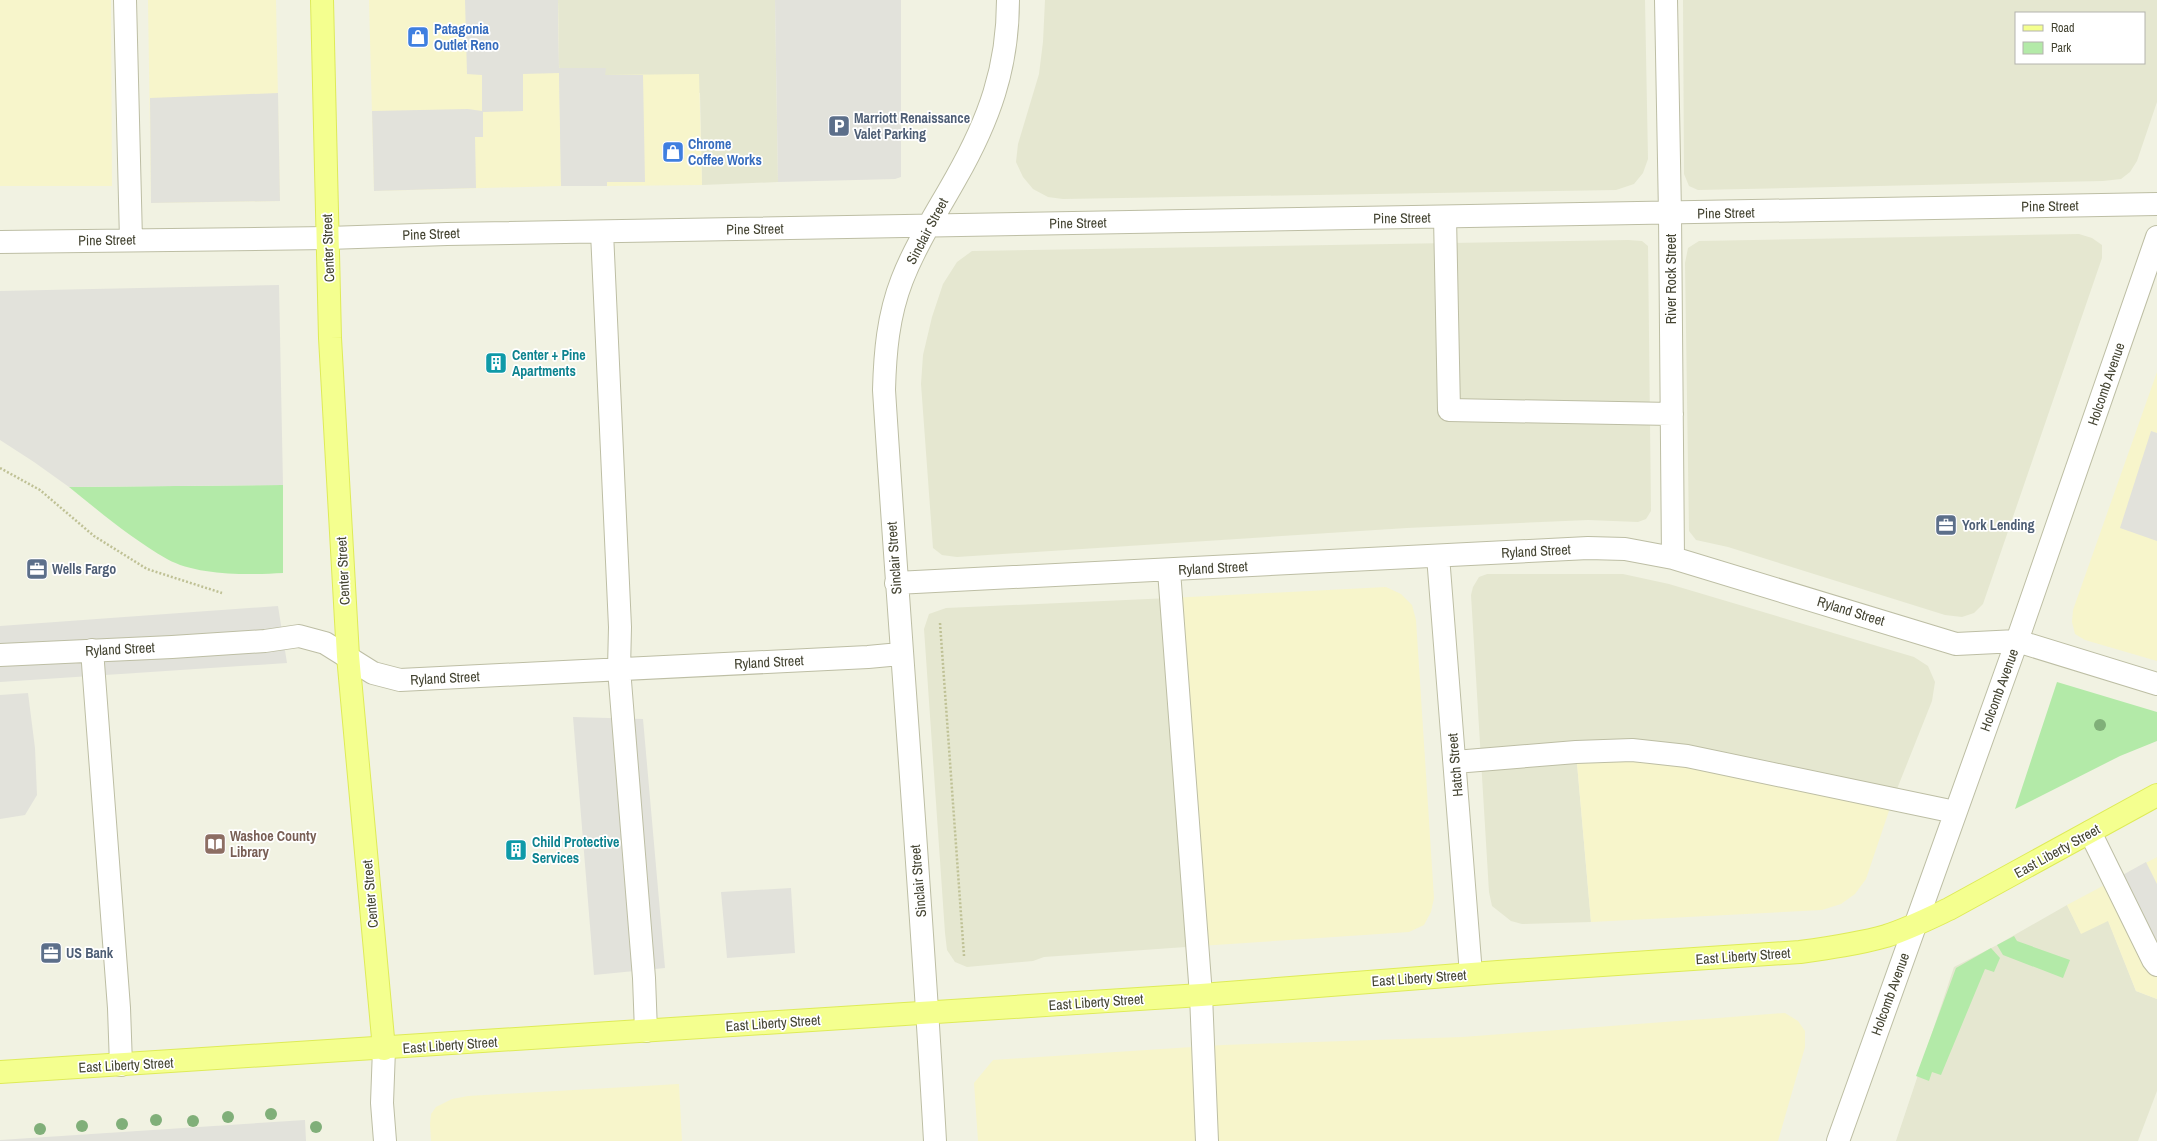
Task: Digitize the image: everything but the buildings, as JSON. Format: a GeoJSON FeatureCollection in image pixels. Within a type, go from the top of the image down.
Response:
{"type":"FeatureCollection","features":[{"type":"Feature","properties":{"kind":"main road","name":"Center Street"},"geometry":{"type":"LineString","coordinates":[[322,0],[330,338],[348,656],[384,1049]]}},
{"type":"Feature","properties":{"kind":"main road","name":"East Liberty Street"},"geometry":{"type":"LineString","coordinates":[[0,1072],[384,1049],[1201,995],[1471,974],[1800,952],[1847,945],[1886,936],[1914,925],[1949,909],[2157,795]]}},
{"type":"Feature","properties":{"kind":"street"},"geometry":{"type":"LineString","coordinates":[[125,0],[131,240]]}},
{"type":"Feature","properties":{"kind":"street","name":"Sinclair Street"},"geometry":{"type":"LineString","coordinates":[[935,1141],[928,1012],[900,654],[884,390],[887,336],[902,280],[928,225],[972,148],[994,99],[1002,70],[1007,40],[1008,0]]}},
{"type":"Feature","properties":{"kind":"street","name":"River Rock Street"},"geometry":{"type":"LineString","coordinates":[[1666,0],[1670,214],[1673,558]]}},
{"type":"Feature","properties":{"kind":"street","name":"Pine Street"},"geometry":{"type":"LineString","coordinates":[[0,242],[328,238],[447,234],[928,225],[1445,218],[2157,204]]}},
{"type":"Feature","properties":{"kind":"street"},"geometry":{"type":"LineString","coordinates":[[1445,218],[1449,410],[1672,414]]}},
{"type":"Feature","properties":{"kind":"street"},"geometry":{"type":"LineString","coordinates":[[602,232],[620,611],[619,669],[644,978],[646,1031]]}},
{"type":"Feature","properties":{"kind":"street","name":"Holcomb Avenue"},"geometry":{"type":"LineString","coordinates":[[1838,1141],[1914,925],[2017,641],[2157,237]]}},
{"type":"Feature","properties":{"kind":"street","name":"Ryland Street"},"geometry":{"type":"LineString","coordinates":[[896,583],[1169,571],[1588,548],[1625,549],[1673,558],[1956,644],[2017,641],[2157,684]]}},
{"type":"Feature","properties":{"kind":"street","name":"Hatch Street"},"geometry":{"type":"LineString","coordinates":[[1438,556],[1471,974]]}},
{"type":"Feature","properties":{"kind":"street"},"geometry":{"type":"LineString","coordinates":[[1169,571],[1201,995],[1207,1141]]}},
{"type":"Feature","properties":{"kind":"street","name":"Ryland Street"},"geometry":{"type":"LineString","coordinates":[[0,655],[265,641],[299,636],[325,643],[373,673],[400,680],[868,657],[900,654]]}},
{"type":"Feature","properties":{"kind":"street"},"geometry":{"type":"LineString","coordinates":[[92,650],[119,1008],[121,1065]]}},
{"type":"Feature","properties":{"kind":"street"},"geometry":{"type":"LineString","coordinates":[[1455,762],[1576,752],[1632,750],[1686,756],[1955,812]]}},
{"type":"Feature","properties":{"kind":"street"},"geometry":{"type":"LineString","coordinates":[[2090,832],[2153,960],[2157,965]]}},
{"type":"Feature","properties":{"kind":"street","name":"Center Street"},"geometry":{"type":"LineString","coordinates":[[384,1049],[382,1103],[385,1141]]}},
{"type":"Feature","properties":{"kind":"path"},"geometry":{"type":"LineString","coordinates":[[0,468],[40,490],[94,536],[147,569],[222,593]]}},
{"type":"Feature","properties":{"kind":"path"},"geometry":{"type":"LineString","coordinates":[[940,623],[964,956]]}},
{"type":"Feature","properties":{"kind":"shaded area"},"geometry":{"type":"Polygon","coordinates":[[[0,0],[111,0],[112,186],[0,186],[0,0]]]}},
{"type":"Feature","properties":{"kind":"shaded area"},"geometry":{"type":"Polygon","coordinates":[[[148,0],[276,0],[280,201],[151,203],[148,0]]]}},
{"type":"Feature","properties":{"kind":"shaded area"},"geometry":{"type":"Polygon","coordinates":[[[369,0],[558,0],[561,186],[374,191],[369,0]]]}},
{"type":"Feature","properties":{"kind":"shaded area"},"geometry":{"type":"Polygon","coordinates":[[[465,0],[558,0],[559,68],[606,68],[605,75],[643,75],[645,182],[607,182],[607,186],[561,186],[559,73],[523,74],[523,111],[483,112],[483,137],[475,137],[476,188],[374,191],[372,111],[468,109],[482,111],[482,75],[467,74],[465,0]]]}},
{"type":"Feature","properties":{"kind":"shaded area"},"geometry":{"type":"Polygon","coordinates":[[[558,0],[775,0],[778,182],[702,185],[700,93],[605,75],[607,186],[561,186],[558,0]]]}},
{"type":"Feature","properties":{"kind":"shaded area","name":"Marriott Renaissance Valet Parking"},"geometry":{"type":"Polygon","coordinates":[[[775,0],[901,0],[901,177],[895,179],[778,182],[775,0]]]}},
{"type":"Feature","properties":{"kind":"shaded area"},"geometry":{"type":"Polygon","coordinates":[[[1045,0],[1645,0],[1648,159],[1643,173],[1634,184],[1616,190],[1063,199],[1048,197],[1033,189],[1023,177],[1016,162],[1018,144],[1039,74],[1043,42],[1045,0]]]}},
{"type":"Feature","properties":{"kind":"shaded area"},"geometry":{"type":"Polygon","coordinates":[[[1683,0],[2157,0],[2157,102],[2137,161],[2130,172],[2121,179],[2103,181],[1698,190],[1689,186],[1684,174],[1683,0]]]}},
{"type":"Feature","properties":{"kind":"shaded area"},"geometry":{"type":"Polygon","coordinates":[[[699,74],[702,185],[607,186],[605,75],[699,74]]]}},
{"type":"Feature","properties":{"kind":"shaded area"},"geometry":{"type":"Polygon","coordinates":[[[278,93],[280,201],[151,203],[150,98],[278,93]]]}},
{"type":"Feature","properties":{"kind":"shaded area"},"geometry":{"type":"Polygon","coordinates":[[[2079,234],[2092,238],[2102,245],[2102,258],[1983,604],[1974,613],[1962,617],[1945,615],[1728,547],[1696,540],[1689,531],[1685,263],[1688,248],[1699,241],[2079,234]]]}},
{"type":"Feature","properties":{"kind":"shaded area"},"geometry":{"type":"Polygon","coordinates":[[[1628,240],[1642,241],[1648,246],[1651,511],[1646,519],[1638,522],[1588,520],[1407,528],[957,557],[942,555],[933,548],[921,384],[923,355],[932,317],[943,284],[957,262],[972,251],[1628,240]]]}},
{"type":"Feature","properties":{"kind":"shaded area"},"geometry":{"type":"Polygon","coordinates":[[[279,285],[283,485],[69,487],[0,440],[0,291],[279,285]]]}},
{"type":"Feature","properties":{"kind":"shaded area"},"geometry":{"type":"Polygon","coordinates":[[[2157,372],[2157,661],[2085,640],[2075,634],[2072,622],[2073,610],[2157,372]]]}},
{"type":"Feature","properties":{"kind":"shaded area"},"geometry":{"type":"Polygon","coordinates":[[[2151,431],[2157,433],[2157,541],[2120,528],[2151,431]]]}},
{"type":"Feature","properties":{"kind":"shaded area"},"geometry":{"type":"Polygon","coordinates":[[[1487,574],[1623,574],[1669,584],[1914,657],[1928,666],[1935,682],[1932,701],[1893,799],[1576,752],[1591,922],[1522,924],[1511,921],[1492,906],[1489,892],[1471,595],[1473,587],[1479,577],[1487,574]]]}},
{"type":"Feature","properties":{"kind":"shaded area"},"geometry":{"type":"Polygon","coordinates":[[[1386,587],[1401,594],[1412,605],[1416,620],[1434,898],[1431,912],[1424,925],[1409,932],[1200,946],[1170,598],[1386,587]]]}},
{"type":"Feature","properties":{"kind":"shaded area"},"geometry":{"type":"Polygon","coordinates":[[[1170,598],[1200,946],[1044,957],[1033,961],[967,967],[955,962],[947,950],[945,933],[924,629],[929,614],[946,608],[1170,598]]]}},
{"type":"Feature","properties":{"kind":"shaded area"},"geometry":{"type":"Polygon","coordinates":[[[278,606],[287,663],[0,682],[0,626],[278,606]]]}},
{"type":"Feature","properties":{"kind":"shaded area"},"geometry":{"type":"Polygon","coordinates":[[[28,693],[35,748],[37,795],[25,815],[0,819],[0,695],[28,693]]]}},
{"type":"Feature","properties":{"kind":"shaded area"},"geometry":{"type":"Polygon","coordinates":[[[573,717],[643,719],[665,968],[594,975],[573,717]]]}},
{"type":"Feature","properties":{"kind":"shaded area"},"geometry":{"type":"Polygon","coordinates":[[[1632,750],[1893,799],[1866,879],[1855,894],[1841,904],[1822,910],[1591,922],[1576,752],[1632,750]]]}},
{"type":"Feature","properties":{"kind":"shaded area"},"geometry":{"type":"Polygon","coordinates":[[[2157,857],[2157,999],[2136,991],[2108,921],[2081,934],[2067,905],[2157,857]]]}},
{"type":"Feature","properties":{"kind":"shaded area"},"geometry":{"type":"Polygon","coordinates":[[[2146,862],[2157,884],[2157,960],[2119,877],[2146,862]]]}},
{"type":"Feature","properties":{"kind":"shaded area"},"geometry":{"type":"Polygon","coordinates":[[[791,888],[795,953],[727,958],[721,892],[791,888]]]}},
{"type":"Feature","properties":{"kind":"shaded area"},"geometry":{"type":"Polygon","coordinates":[[[2067,905],[2081,933],[2108,920],[2136,991],[2157,999],[2157,1091],[2138,1141],[1896,1141],[1954,967],[1997,945],[2067,905]]]}},
{"type":"Feature","properties":{"kind":"shaded area"},"geometry":{"type":"Polygon","coordinates":[[[1785,1013],[1798,1021],[1805,1031],[1805,1047],[1778,1141],[978,1141],[974,1083],[993,1060],[1223,1045],[1462,1037],[1785,1013]]]}},
{"type":"Feature","properties":{"kind":"shaded area"},"geometry":{"type":"Polygon","coordinates":[[[679,1084],[682,1141],[431,1141],[431,1114],[436,1107],[452,1099],[468,1096],[679,1084]]]}},
{"type":"Feature","properties":{"kind":"shaded area"},"geometry":{"type":"Polygon","coordinates":[[[305,1120],[306,1141],[0,1141],[0,1140],[305,1120]]]}},
{"type":"Feature","properties":{"kind":"green space"},"geometry":{"type":"Polygon","coordinates":[[[283,485],[283,573],[255,574],[224,573],[193,569],[179,565],[154,551],[129,534],[69,487],[283,485]]]}},
{"type":"Feature","properties":{"kind":"green space"},"geometry":{"type":"Polygon","coordinates":[[[2057,682],[2157,712],[2157,741],[2120,756],[2015,809],[2057,682]]]}},
{"type":"Feature","properties":{"kind":"green space"},"geometry":{"type":"Polygon","coordinates":[[[2014,936],[2017,941],[2070,960],[2063,978],[2003,955],[1997,945],[2014,936]]]}},
{"type":"Feature","properties":{"kind":"green space"},"geometry":{"type":"Polygon","coordinates":[[[1991,948],[2000,958],[1994,972],[1985,969],[1941,1075],[1932,1072],[1929,1081],[1916,1076],[1956,968],[1991,948]]]}},
{"type":"Feature","properties":{"kind":"place","name":"Patagonia Outlet Reno"},"geometry":{"type":"Point","coordinates":[418,37]}},
{"type":"Feature","properties":{"kind":"place","name":"Marriott Renaissance Valet Parking"},"geometry":{"type":"Point","coordinates":[839,126]}},
{"type":"Feature","properties":{"kind":"place","name":"Chrome Coffee Works"},"geometry":{"type":"Point","coordinates":[673,152]}},
{"type":"Feature","properties":{"kind":"place","name":"Center + Pine Apartments"},"geometry":{"type":"Point","coordinates":[496,363]}},
{"type":"Feature","properties":{"kind":"place","name":"York Lending"},"geometry":{"type":"Point","coordinates":[1946,525]}},
{"type":"Feature","properties":{"kind":"place","name":"Wells Fargo"},"geometry":{"type":"Point","coordinates":[37,569]}},
{"type":"Feature","properties":{"kind":"place","name":"Washoe County Library"},"geometry":{"type":"Point","coordinates":[215,844]}},
{"type":"Feature","properties":{"kind":"place","name":"Child Protective Services"},"geometry":{"type":"Point","coordinates":[516,850]}},
{"type":"Feature","properties":{"kind":"place","name":"US Bank"},"geometry":{"type":"Point","coordinates":[51,953]}}]}
